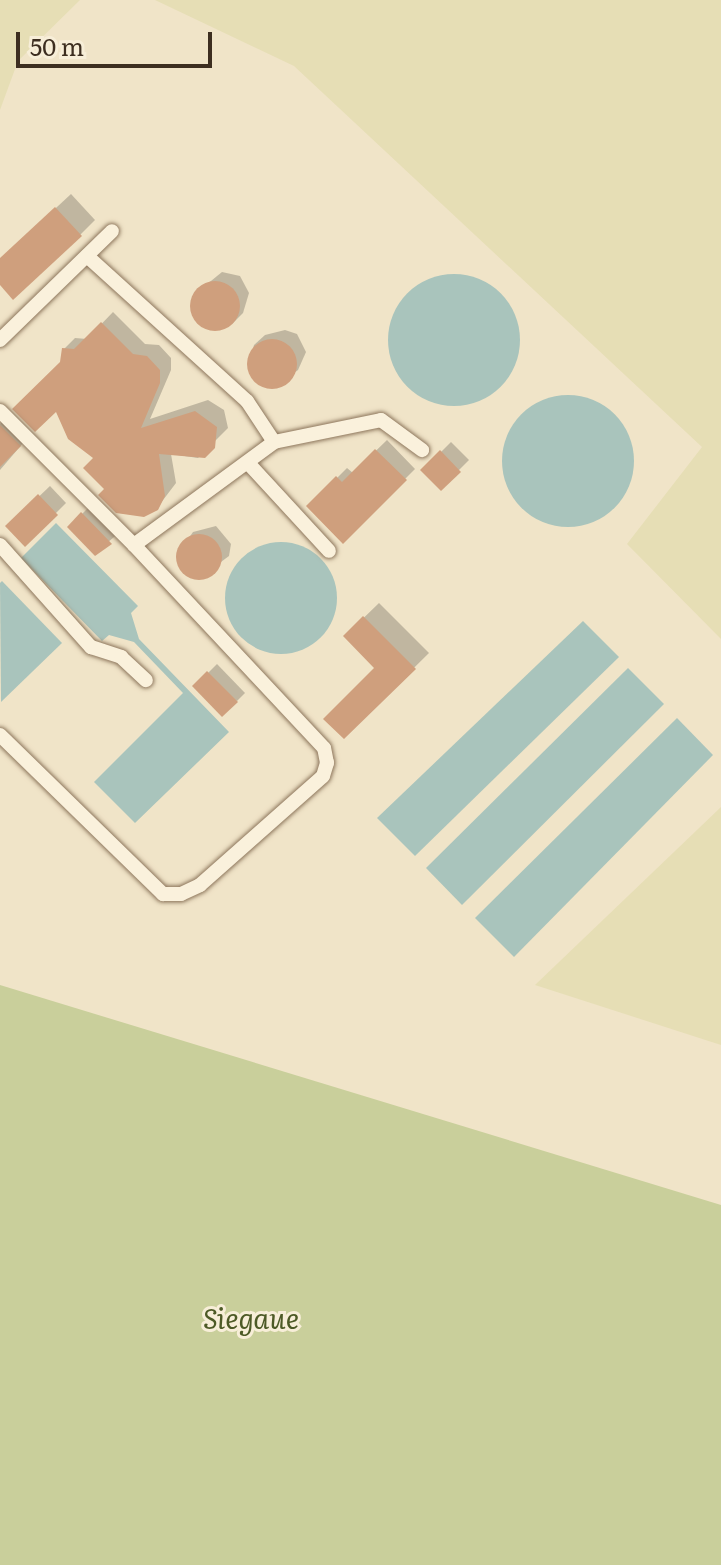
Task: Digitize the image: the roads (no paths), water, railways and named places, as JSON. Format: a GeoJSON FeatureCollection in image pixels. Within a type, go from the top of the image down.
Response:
{"type":"FeatureCollection","features":[{"type":"Feature","properties":{"kind":"lane"},"geometry":{"type":"LineString","coordinates":[[0,340],[112,231]]}},
{"type":"Feature","properties":{"kind":"lane"},"geometry":{"type":"LineString","coordinates":[[87,256],[190,355],[247,401],[274,442]]}},
{"type":"Feature","properties":{"kind":"lane"},"geometry":{"type":"LineString","coordinates":[[0,411],[134,545],[324,748],[327,763],[323,776],[200,885],[181,894],[163,894],[0,735]]}},
{"type":"Feature","properties":{"kind":"lane"},"geometry":{"type":"LineString","coordinates":[[134,545],[249,464],[274,442],[381,420],[422,450]]}},
{"type":"Feature","properties":{"kind":"lane"},"geometry":{"type":"LineString","coordinates":[[249,464],[329,551]]}},
{"type":"Feature","properties":{"kind":"lane"},"geometry":{"type":"LineString","coordinates":[[0,545],[91,647],[121,657],[146,680]]}},
{"type":"Feature","properties":{"kind":"water"},"geometry":{"type":"Polygon","coordinates":[[[454,274],[479,279],[501,293],[515,315],[520,340],[515,365],[501,387],[479,401],[454,406],[429,401],[407,387],[393,365],[388,340],[393,315],[407,293],[429,279],[454,274]]]}},
{"type":"Feature","properties":{"kind":"water"},"geometry":{"type":"Polygon","coordinates":[[[568,395],[593,400],[615,414],[629,436],[634,461],[629,486],[615,508],[593,522],[568,527],[543,522],[521,508],[507,486],[502,461],[507,436],[521,414],[543,400],[568,395]]]}},
{"type":"Feature","properties":{"kind":"water"},"geometry":{"type":"Polygon","coordinates":[[[56,523],[138,606],[131,613],[139,639],[229,732],[135,823],[94,782],[183,693],[134,642],[109,635],[102,641],[21,558],[56,523]]]}},
{"type":"Feature","properties":{"kind":"water"},"geometry":{"type":"Polygon","coordinates":[[[281,542],[303,546],[321,558],[333,576],[337,598],[333,620],[321,638],[303,650],[281,654],[259,650],[241,638],[229,620],[225,598],[229,576],[241,558],[259,546],[281,542]]]}},
{"type":"Feature","properties":{"kind":"water"},"geometry":{"type":"Polygon","coordinates":[[[2,581],[62,643],[1,702],[0,583],[2,581]]]}},
{"type":"Feature","properties":{"kind":"water"},"geometry":{"type":"Polygon","coordinates":[[[583,621],[619,657],[415,856],[377,818],[583,621]]]}},
{"type":"Feature","properties":{"kind":"water"},"geometry":{"type":"Polygon","coordinates":[[[628,668],[664,704],[462,905],[426,868],[628,668]]]}},
{"type":"Feature","properties":{"kind":"water"},"geometry":{"type":"Polygon","coordinates":[[[677,718],[713,755],[514,957],[475,918],[677,718]]]}},
{"type":"Feature","properties":{"kind":"park label","name":"Siegaue"},"geometry":{"type":"Point","coordinates":[251,1317]}}]}
